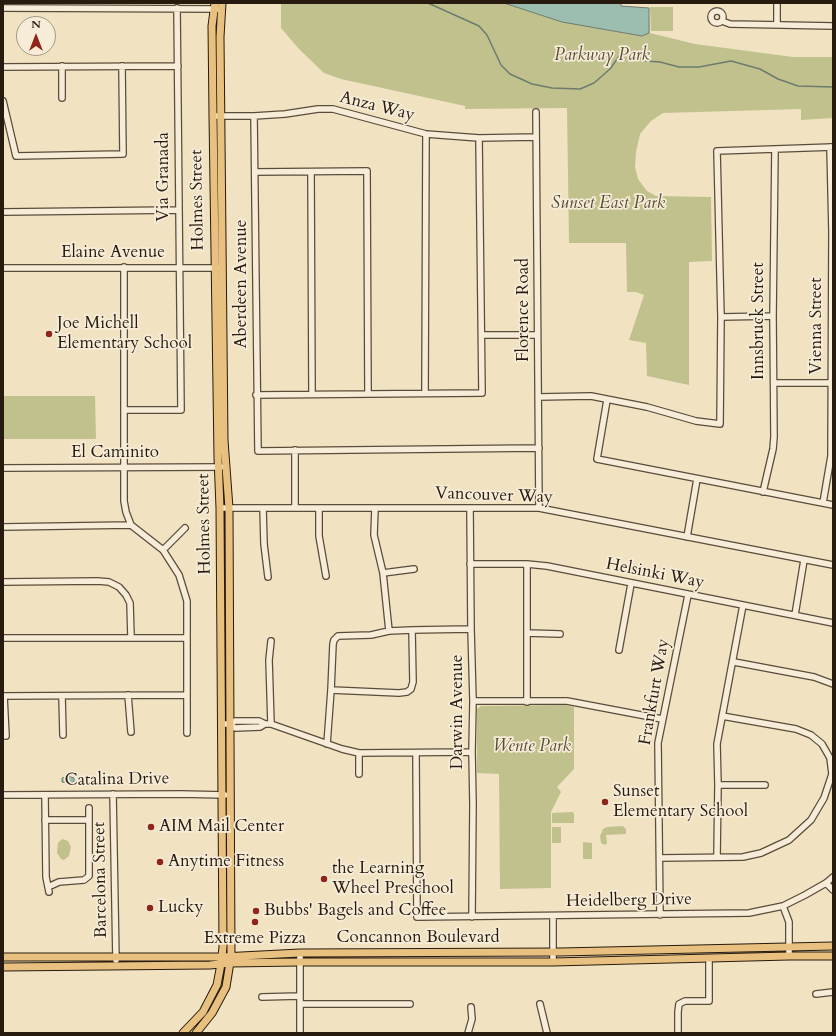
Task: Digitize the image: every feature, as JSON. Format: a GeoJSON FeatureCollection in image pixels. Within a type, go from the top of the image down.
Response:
{"type":"FeatureCollection","features":[{"type":"Feature","properties":{"kind":"main road","name":"Holmes Street"},"geometry":{"type":"LineString","coordinates":[[196,1033],[212,1013],[226,987],[231,960],[230,794],[226,724],[218,467],[214,268],[212,26],[214,6]]}},
{"type":"Feature","properties":{"kind":"main road","name":"Holmes Street"},"geometry":{"type":"LineString","coordinates":[[183,1033],[203,1012],[217,985],[222,960],[222,795],[226,724],[229,508],[224,440],[220,37],[222,6]]}},
{"type":"Feature","properties":{"kind":"main road","name":"Concannon Boulevard"},"geometry":{"type":"LineString","coordinates":[[231,960],[300,953],[553,952],[833,946]]}},
{"type":"Feature","properties":{"kind":"main road","name":"Concannon Boulevard"},"geometry":{"type":"LineString","coordinates":[[3,957],[116,957],[300,962],[553,962],[833,956]]}},
{"type":"Feature","properties":{"kind":"main road","name":"Concannon Boulevard"},"geometry":{"type":"LineString","coordinates":[[3,967],[116,965],[222,960]]}},
{"type":"Feature","properties":{"kind":"street"},"geometry":{"type":"LineString","coordinates":[[777,3],[777,25]]}},
{"type":"Feature","properties":{"kind":"street"},"geometry":{"type":"LineString","coordinates":[[3,8],[177,8],[222,6]]}},
{"type":"Feature","properties":{"kind":"street","name":"Via Granada"},"geometry":{"type":"LineString","coordinates":[[125,410],[181,410],[177,8]]}},
{"type":"Feature","properties":{"kind":"street"},"geometry":{"type":"LineString","coordinates":[[722,20],[730,24],[833,26]]}},
{"type":"Feature","properties":{"kind":"street"},"geometry":{"type":"LineString","coordinates":[[62,66],[62,98]]}},
{"type":"Feature","properties":{"kind":"street"},"geometry":{"type":"LineString","coordinates":[[3,101],[16,156],[123,154],[122,66]]}},
{"type":"Feature","properties":{"kind":"street"},"geometry":{"type":"LineString","coordinates":[[3,67],[178,66]]}},
{"type":"Feature","properties":{"kind":"street","name":"Anza Way"},"geometry":{"type":"LineString","coordinates":[[212,116],[285,114],[318,109],[333,110],[426,134],[479,138],[536,137]]}},
{"type":"Feature","properties":{"kind":"street","name":"Florence Road"},"geometry":{"type":"LineString","coordinates":[[536,112],[539,508]]}},
{"type":"Feature","properties":{"kind":"street","name":"Aberdeen Avenue"},"geometry":{"type":"LineString","coordinates":[[254,116],[256,395],[258,451],[295,450]]}},
{"type":"Feature","properties":{"kind":"street"},"geometry":{"type":"LineString","coordinates":[[425,393],[426,134]]}},
{"type":"Feature","properties":{"kind":"street"},"geometry":{"type":"LineString","coordinates":[[256,395],[482,393],[479,138]]}},
{"type":"Feature","properties":{"kind":"street"},"geometry":{"type":"LineString","coordinates":[[538,397],[591,396],[647,407],[696,421],[720,424],[721,317],[717,151],[832,147]]}},
{"type":"Feature","properties":{"kind":"street","name":"Vienna Street"},"geometry":{"type":"LineString","coordinates":[[823,503],[831,456],[832,147]]}},
{"type":"Feature","properties":{"kind":"street","name":"Innsbruck Street"},"geometry":{"type":"LineString","coordinates":[[763,492],[773,449],[774,438],[773,316],[775,149]]}},
{"type":"Feature","properties":{"kind":"street"},"geometry":{"type":"LineString","coordinates":[[255,172],[367,171],[368,394]]}},
{"type":"Feature","properties":{"kind":"street"},"geometry":{"type":"LineString","coordinates":[[311,172],[312,394]]}},
{"type":"Feature","properties":{"kind":"street"},"geometry":{"type":"LineString","coordinates":[[3,212],[178,210]]}},
{"type":"Feature","properties":{"kind":"street"},"geometry":{"type":"LineString","coordinates":[[124,267],[124,501],[131,525],[163,550],[179,575],[187,601],[187,733]]}},
{"type":"Feature","properties":{"kind":"street","name":"Elaine Avenue"},"geometry":{"type":"LineString","coordinates":[[3,268],[222,268]]}},
{"type":"Feature","properties":{"kind":"street"},"geometry":{"type":"LineString","coordinates":[[721,317],[773,316]]}},
{"type":"Feature","properties":{"kind":"street"},"geometry":{"type":"LineString","coordinates":[[482,336],[537,335]]}},
{"type":"Feature","properties":{"kind":"street"},"geometry":{"type":"LineString","coordinates":[[774,383],[831,383]]}},
{"type":"Feature","properties":{"kind":"street"},"geometry":{"type":"LineString","coordinates":[[608,400],[597,459],[833,505]]}},
{"type":"Feature","properties":{"kind":"street"},"geometry":{"type":"LineString","coordinates":[[295,508],[295,450],[538,448]]}},
{"type":"Feature","properties":{"kind":"street","name":"El Caminito"},"geometry":{"type":"LineString","coordinates":[[3,468],[226,466]]}},
{"type":"Feature","properties":{"kind":"street"},"geometry":{"type":"LineString","coordinates":[[686,537],[697,479]]}},
{"type":"Feature","properties":{"kind":"street","name":"Vancouver Way"},"geometry":{"type":"LineString","coordinates":[[220,508],[539,508],[833,565]]}},
{"type":"Feature","properties":{"kind":"street"},"geometry":{"type":"LineString","coordinates":[[262,508],[268,577]]}},
{"type":"Feature","properties":{"kind":"street"},"geometry":{"type":"LineString","coordinates":[[319,508],[319,536],[326,576]]}},
{"type":"Feature","properties":{"kind":"street"},"geometry":{"type":"LineString","coordinates":[[375,508],[374,535],[383,573],[389,631]]}},
{"type":"Feature","properties":{"kind":"street","name":"Darwin Avenue"},"geometry":{"type":"LineString","coordinates":[[470,508],[473,701],[472,917]]}},
{"type":"Feature","properties":{"kind":"street"},"geometry":{"type":"LineString","coordinates":[[3,527],[131,525]]}},
{"type":"Feature","properties":{"kind":"street"},"geometry":{"type":"LineString","coordinates":[[163,550],[185,528]]}},
{"type":"Feature","properties":{"kind":"street"},"geometry":{"type":"LineString","coordinates":[[794,616],[804,560]]}},
{"type":"Feature","properties":{"kind":"street","name":"Helsinki Way"},"geometry":{"type":"LineString","coordinates":[[470,564],[526,564],[547,566],[631,584],[833,623]]}},
{"type":"Feature","properties":{"kind":"street"},"geometry":{"type":"LineString","coordinates":[[526,564],[527,702]]}},
{"type":"Feature","properties":{"kind":"street"},"geometry":{"type":"LineString","coordinates":[[383,573],[414,569]]}},
{"type":"Feature","properties":{"kind":"street"},"geometry":{"type":"LineString","coordinates":[[3,582],[109,582],[119,587],[126,595],[130,603],[131,637]]}},
{"type":"Feature","properties":{"kind":"street"},"geometry":{"type":"LineString","coordinates":[[619,650],[631,584]]}},
{"type":"Feature","properties":{"kind":"street","name":"Frankfurt Way"},"geometry":{"type":"LineString","coordinates":[[660,915],[658,743],[688,595]]}},
{"type":"Feature","properties":{"kind":"street"},"geometry":{"type":"LineString","coordinates":[[717,858],[717,744],[744,606]]}},
{"type":"Feature","properties":{"kind":"street"},"geometry":{"type":"LineString","coordinates":[[327,744],[333,644],[334,640],[338,636],[371,635],[389,631],[471,629]]}},
{"type":"Feature","properties":{"kind":"street"},"geometry":{"type":"LineString","coordinates":[[331,690],[399,693],[407,692],[411,689],[412,682],[412,630]]}},
{"type":"Feature","properties":{"kind":"street"},"geometry":{"type":"LineString","coordinates":[[527,633],[560,634]]}},
{"type":"Feature","properties":{"kind":"street"},"geometry":{"type":"LineString","coordinates":[[3,638],[187,638]]}},
{"type":"Feature","properties":{"kind":"street"},"geometry":{"type":"LineString","coordinates":[[268,724],[269,660],[271,641]]}},
{"type":"Feature","properties":{"kind":"street"},"geometry":{"type":"LineString","coordinates":[[734,662],[814,677],[833,684]]}},
{"type":"Feature","properties":{"kind":"street"},"geometry":{"type":"LineString","coordinates":[[6,736],[4,696],[187,694]]}},
{"type":"Feature","properties":{"kind":"street"},"geometry":{"type":"LineString","coordinates":[[128,695],[131,732]]}},
{"type":"Feature","properties":{"kind":"street"},"geometry":{"type":"LineString","coordinates":[[62,696],[62,735]]}},
{"type":"Feature","properties":{"kind":"street"},"geometry":{"type":"LineString","coordinates":[[473,701],[567,701],[662,719]]}},
{"type":"Feature","properties":{"kind":"street"},"geometry":{"type":"LineString","coordinates":[[660,858],[744,857],[761,853],[789,840],[811,820],[824,798],[832,774],[830,758],[822,744],[811,735],[796,729],[722,716]]}},
{"type":"Feature","properties":{"kind":"street"},"geometry":{"type":"LineString","coordinates":[[226,724],[234,721],[259,721],[359,753],[472,752]]}},
{"type":"Feature","properties":{"kind":"street"},"geometry":{"type":"LineString","coordinates":[[359,753],[359,774]]}},
{"type":"Feature","properties":{"kind":"street","name":"Heidelberg Drive"},"geometry":{"type":"LineString","coordinates":[[416,753],[417,917],[749,913],[783,906],[826,883],[833,877]]}},
{"type":"Feature","properties":{"kind":"street"},"geometry":{"type":"LineString","coordinates":[[718,785],[765,785]]}},
{"type":"Feature","properties":{"kind":"street","name":"Barcelona Street"},"geometry":{"type":"LineString","coordinates":[[114,794],[116,965]]}},
{"type":"Feature","properties":{"kind":"street","name":"Catalina Drive"},"geometry":{"type":"LineString","coordinates":[[3,795],[230,794]]}},
{"type":"Feature","properties":{"kind":"street"},"geometry":{"type":"LineString","coordinates":[[45,795],[46,877],[49,889],[59,882],[84,880],[89,876],[89,808]]}},
{"type":"Feature","properties":{"kind":"street"},"geometry":{"type":"LineString","coordinates":[[45,820],[89,820]]}},
{"type":"Feature","properties":{"kind":"street"},"geometry":{"type":"LineString","coordinates":[[826,883],[833,890]]}},
{"type":"Feature","properties":{"kind":"street"},"geometry":{"type":"LineString","coordinates":[[783,906],[789,922],[789,956]]}},
{"type":"Feature","properties":{"kind":"street"},"geometry":{"type":"LineString","coordinates":[[553,916],[553,962]]}},
{"type":"Feature","properties":{"kind":"street"},"geometry":{"type":"LineString","coordinates":[[300,953],[300,1033]]}},
{"type":"Feature","properties":{"kind":"street"},"geometry":{"type":"LineString","coordinates":[[678,1033],[678,1012],[680,1004],[685,1001],[709,1001],[709,959]]}},
{"type":"Feature","properties":{"kind":"street"},"geometry":{"type":"LineString","coordinates":[[816,994],[833,992]]}},
{"type":"Feature","properties":{"kind":"street"},"geometry":{"type":"LineString","coordinates":[[262,997],[300,996]]}},
{"type":"Feature","properties":{"kind":"street"},"geometry":{"type":"LineString","coordinates":[[300,1004],[410,1004]]}},
{"type":"Feature","properties":{"kind":"street"},"geometry":{"type":"LineString","coordinates":[[540,1004],[547,1033]]}},
{"type":"Feature","properties":{"kind":"street"},"geometry":{"type":"LineString","coordinates":[[468,1033],[472,1019],[472,1007]]}},
{"type":"Feature","properties":{"kind":"green space","name":"Parkway Park"},"geometry":{"type":"Polygon","coordinates":[[[281,3],[621,3],[621,6],[649,8],[650,33],[695,44],[793,57],[833,57],[833,118],[801,120],[801,109],[663,113],[651,121],[640,134],[636,152],[635,167],[638,179],[647,191],[656,196],[711,197],[712,261],[689,262],[689,385],[647,376],[646,343],[629,340],[644,295],[636,292],[627,292],[626,243],[569,243],[567,108],[465,109],[465,106],[341,79],[324,73],[299,49],[281,28],[281,3]]]}},
{"type":"Feature","properties":{"kind":"green space"},"geometry":{"type":"Polygon","coordinates":[[[650,7],[673,7],[673,31],[651,31],[650,7]]]}},
{"type":"Feature","properties":{"kind":"green space"},"geometry":{"type":"Polygon","coordinates":[[[3,396],[95,396],[96,439],[3,439],[3,396]]]}},
{"type":"Feature","properties":{"kind":"green space","name":"Wente Park"},"geometry":{"type":"Polygon","coordinates":[[[565,705],[574,707],[574,769],[557,787],[561,792],[551,812],[551,888],[500,889],[499,774],[477,773],[477,709],[481,706],[565,705]]]}},
{"type":"Feature","properties":{"kind":"green space"},"geometry":{"type":"Polygon","coordinates":[[[573,812],[574,823],[552,823],[552,813],[573,812]]]}},
{"type":"Feature","properties":{"kind":"green space"},"geometry":{"type":"Polygon","coordinates":[[[623,826],[626,829],[626,834],[606,835],[607,843],[605,845],[601,843],[600,836],[603,829],[607,827],[623,826]]]}},
{"type":"Feature","properties":{"kind":"green space"},"geometry":{"type":"Polygon","coordinates":[[[552,827],[561,827],[561,843],[552,843],[552,827]]]}},
{"type":"Feature","properties":{"kind":"green space"},"geometry":{"type":"Polygon","coordinates":[[[62,839],[68,841],[71,847],[69,856],[64,860],[61,859],[57,853],[58,843],[62,839]]]}},
{"type":"Feature","properties":{"kind":"green space"},"geometry":{"type":"Polygon","coordinates":[[[583,842],[592,843],[592,859],[583,859],[583,842]]]}},
{"type":"Feature","properties":{"kind":"shaded area"},"geometry":{"type":"Polygon","coordinates":[[[504,3],[621,3],[621,6],[649,8],[649,33],[642,36],[562,22],[504,3]]]}},
{"type":"Feature","properties":{"kind":"shaded area"},"geometry":{"type":"Polygon","coordinates":[[[68,776],[74,778],[74,782],[62,782],[62,778],[68,776]]]}},
{"type":"Feature","properties":{"kind":"waterway"},"geometry":{"type":"LineString","coordinates":[[428,3],[479,26],[487,35],[501,65],[510,74],[532,84],[552,88],[580,89],[594,83],[610,69],[620,55],[632,55],[646,61],[660,62],[679,67],[699,67],[731,61],[760,69],[778,79],[798,86],[833,87]]}},
{"type":"Feature","properties":{"kind":"place","name":"Joe Michell Elementary School"},"geometry":{"type":"Point","coordinates":[49,334]}},
{"type":"Feature","properties":{"kind":"place","name":"Sunset Elementary School"},"geometry":{"type":"Point","coordinates":[605,802]}},
{"type":"Feature","properties":{"kind":"place","name":"AIM Mail Center"},"geometry":{"type":"Point","coordinates":[151,827]}},
{"type":"Feature","properties":{"kind":"place","name":"Anytime Fitness"},"geometry":{"type":"Point","coordinates":[160,862]}},
{"type":"Feature","properties":{"kind":"place","name":"the Learning Wheel Preschool"},"geometry":{"type":"Point","coordinates":[324,879]}},
{"type":"Feature","properties":{"kind":"place","name":"Lucky"},"geometry":{"type":"Point","coordinates":[150,908]}},
{"type":"Feature","properties":{"kind":"place","name":"Bubbs' Bagels and Coffee"},"geometry":{"type":"Point","coordinates":[256,911]}},
{"type":"Feature","properties":{"kind":"place","name":"Extreme Pizza"},"geometry":{"type":"Point","coordinates":[255,922]}},
{"type":"Feature","properties":{"kind":"park label","name":"Sunset East Park"},"geometry":{"type":"Point","coordinates":[608,204]}}]}
